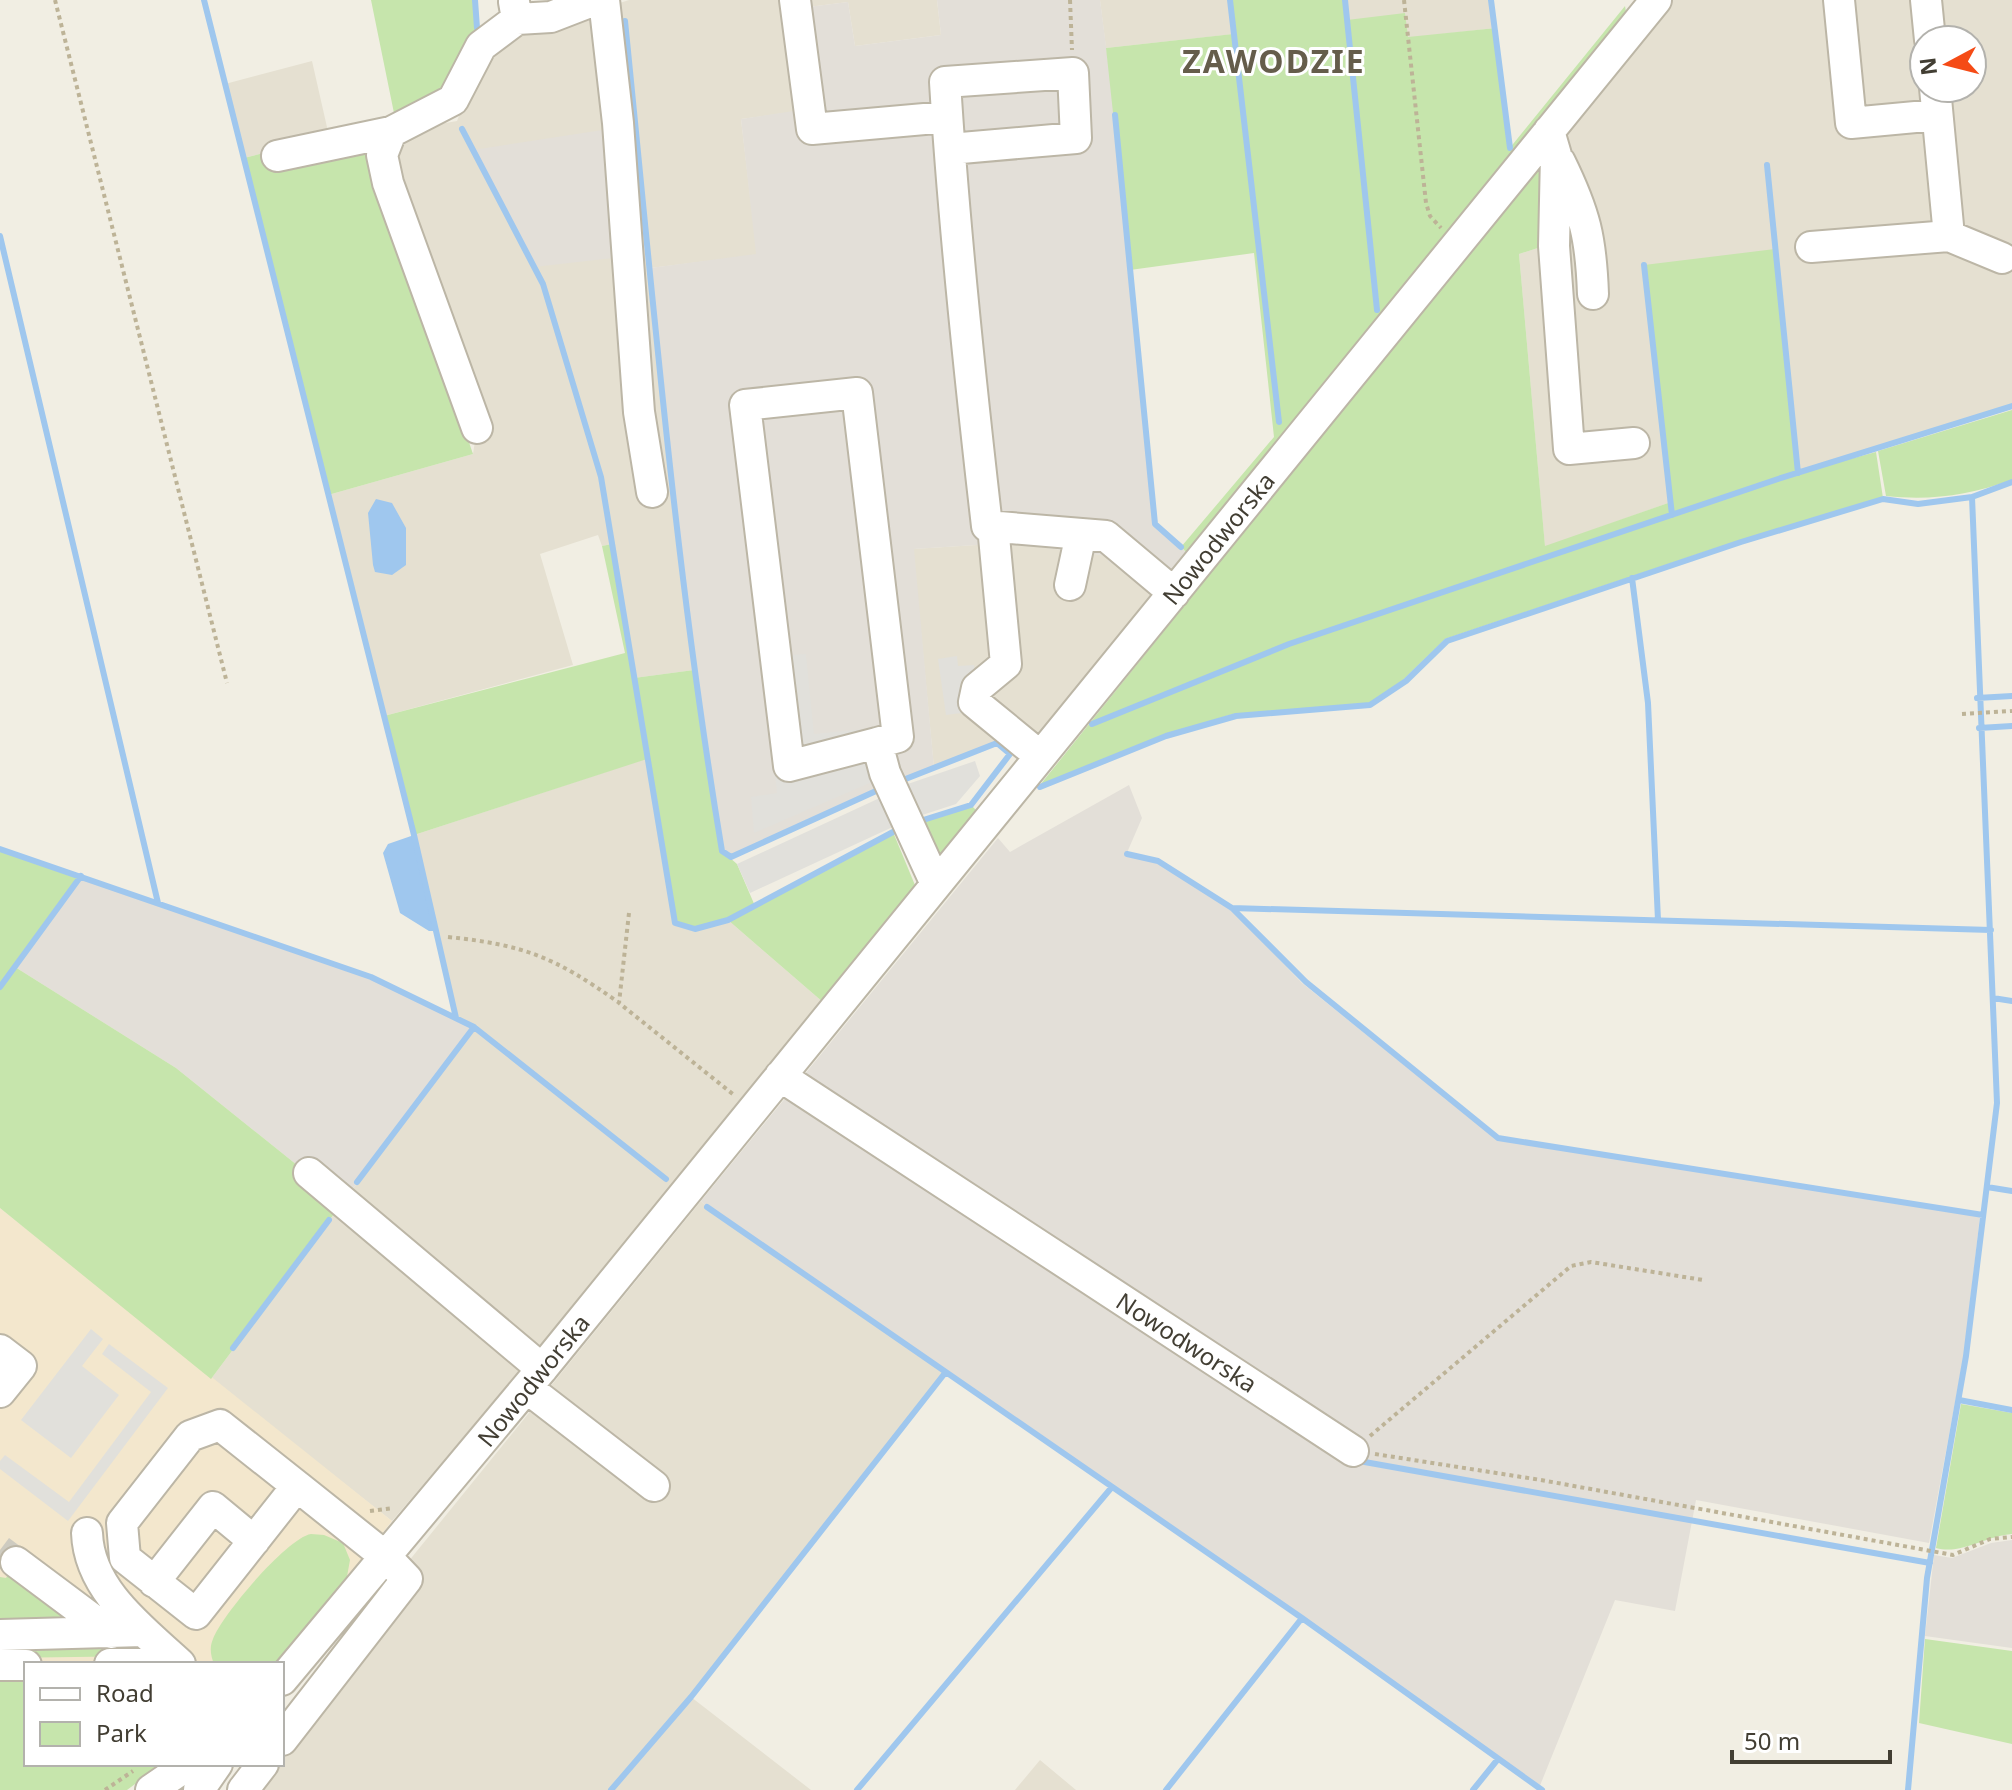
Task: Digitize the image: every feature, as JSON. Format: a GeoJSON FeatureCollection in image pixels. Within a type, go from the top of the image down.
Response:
{"type":"FeatureCollection","features":[{"type":"Feature","properties":{"kind":"street"},"geometry":{"type":"LineString","coordinates":[[277,156],[391,132],[453,100],[481,46],[516,10],[551,17],[595,0]]}},
{"type":"Feature","properties":{"kind":"street"},"geometry":{"type":"LineString","coordinates":[[604,0],[618,123],[639,412],[652,492]]}},
{"type":"Feature","properties":{"kind":"street"},"geometry":{"type":"LineString","coordinates":[[795,0],[812,129],[947,117]]}},
{"type":"Feature","properties":{"kind":"street","name":"Nowodworska"},"geometry":{"type":"LineString","coordinates":[[284,1678],[534,1378],[1458,244],[1553,143],[1656,0]]}},
{"type":"Feature","properties":{"kind":"street"},"geometry":{"type":"LineString","coordinates":[[1839,0],[1851,123],[1924,104]]}},
{"type":"Feature","properties":{"kind":"street"},"geometry":{"type":"LineString","coordinates":[[1926,0],[1928,24]]}},
{"type":"Feature","properties":{"kind":"street"},"geometry":{"type":"LineString","coordinates":[[950,149],[1076,138],[1073,73],[945,82],[950,149],[987,526],[1106,536],[1174,593]]}},
{"type":"Feature","properties":{"kind":"street"},"geometry":{"type":"LineString","coordinates":[[1936,104],[1949,236]]}},
{"type":"Feature","properties":{"kind":"street"},"geometry":{"type":"LineString","coordinates":[[391,132],[382,155],[388,183],[477,428]]}},
{"type":"Feature","properties":{"kind":"street"},"geometry":{"type":"LineString","coordinates":[[1553,143],[1585,216],[1592,245],[1593,294]]}},
{"type":"Feature","properties":{"kind":"street"},"geometry":{"type":"LineString","coordinates":[[1553,143],[1554,246],[1569,449],[1634,443]]}},
{"type":"Feature","properties":{"kind":"street"},"geometry":{"type":"LineString","coordinates":[[1811,247],[1949,236],[2002,258]]}},
{"type":"Feature","properties":{"kind":"street"},"geometry":{"type":"LineString","coordinates":[[857,393],[898,737],[877,743],[789,766],[745,405],[857,393]]}},
{"type":"Feature","properties":{"kind":"street"},"geometry":{"type":"LineString","coordinates":[[993,526],[1006,664],[977,688],[974,702],[1040,756]]}},
{"type":"Feature","properties":{"kind":"street"},"geometry":{"type":"LineString","coordinates":[[1070,585],[1081,534]]}},
{"type":"Feature","properties":{"kind":"street"},"geometry":{"type":"LineString","coordinates":[[877,743],[885,773],[936,884]]}},
{"type":"Feature","properties":{"kind":"street","name":"Nowodworska"},"geometry":{"type":"LineString","coordinates":[[780,1076],[1353,1451]]}},
{"type":"Feature","properties":{"kind":"street"},"geometry":{"type":"LineString","coordinates":[[309,1173],[654,1486]]}},
{"type":"Feature","properties":{"kind":"street"},"geometry":{"type":"LineString","coordinates":[[0,1350],[21,1366],[0,1392]]}},
{"type":"Feature","properties":{"kind":"street"},"geometry":{"type":"LineString","coordinates":[[284,1737],[407,1579],[386,1557],[297,1486],[220,1425],[190,1436],[122,1523],[125,1558],[196,1614],[297,1486]]}},
{"type":"Feature","properties":{"kind":"street"},"geometry":{"type":"LineString","coordinates":[[154,1582],[213,1507],[254,1541]]}},
{"type":"Feature","properties":{"kind":"street"},"geometry":{"type":"LineString","coordinates":[[87,1533],[88,1556],[120,1608],[178,1662]]}},
{"type":"Feature","properties":{"kind":"street"},"geometry":{"type":"LineString","coordinates":[[16,1562],[111,1633]]}},
{"type":"Feature","properties":{"kind":"street"},"geometry":{"type":"LineString","coordinates":[[0,1635],[143,1631]]}},
{"type":"Feature","properties":{"kind":"street"},"geometry":{"type":"LineString","coordinates":[[0,1665],[24,1665]]}},
{"type":"Feature","properties":{"kind":"street"},"geometry":{"type":"LineString","coordinates":[[151,1790],[186,1766]]}},
{"type":"Feature","properties":{"kind":"street"},"geometry":{"type":"LineString","coordinates":[[199,1790],[216,1766]]}},
{"type":"Feature","properties":{"kind":"street"},"geometry":{"type":"LineString","coordinates":[[243,1790],[261,1766]]}},
{"type":"Feature","properties":{"kind":"path"},"geometry":{"type":"LineString","coordinates":[[55,0],[227,683]]}},
{"type":"Feature","properties":{"kind":"path"},"geometry":{"type":"LineString","coordinates":[[1070,0],[1073,73]]}},
{"type":"Feature","properties":{"kind":"path"},"geometry":{"type":"LineString","coordinates":[[1404,0],[1426,203],[1430,216],[1458,244]]}},
{"type":"Feature","properties":{"kind":"path"},"geometry":{"type":"LineString","coordinates":[[1962,714],[2012,711]]}},
{"type":"Feature","properties":{"kind":"path"},"geometry":{"type":"LineString","coordinates":[[619,1003],[629,913]]}},
{"type":"Feature","properties":{"kind":"path"},"geometry":{"type":"LineString","coordinates":[[448,937],[491,941],[536,952],[619,1003],[753,1110]]}},
{"type":"Feature","properties":{"kind":"path"},"geometry":{"type":"LineString","coordinates":[[1353,1451],[1571,1266],[1591,1262],[1703,1280]]}},
{"type":"Feature","properties":{"kind":"path"},"geometry":{"type":"LineString","coordinates":[[1353,1451],[1556,1483],[1953,1555],[1990,1539],[2012,1537]]}},
{"type":"Feature","properties":{"kind":"path"},"geometry":{"type":"LineString","coordinates":[[105,1790],[141,1766]]}},
{"type":"Feature","properties":{"kind":"shaded area"},"geometry":{"type":"Polygon","coordinates":[[[629,0],[786,0],[800,111],[741,119],[757,255],[650,268],[694,670],[634,678],[612,544],[602,546],[598,535],[540,554],[573,665],[384,716],[328,495],[473,454],[477,428],[391,168],[406,130],[457,121],[483,55],[508,39],[629,0]]]}},
{"type":"Feature","properties":{"kind":"shaded area"},"geometry":{"type":"Polygon","coordinates":[[[807,0],[937,0],[941,35],[855,46],[848,2],[808,7],[807,0]]]}},
{"type":"Feature","properties":{"kind":"shaded area"},"geometry":{"type":"Polygon","coordinates":[[[937,0],[1100,0],[1115,115],[1155,523],[1189,555],[1158,592],[1134,571],[1108,562],[1109,556],[1008,543],[914,549],[934,768],[731,857],[722,851],[699,714],[650,268],[756,254],[741,119],[800,110],[808,7],[848,2],[855,46],[941,35],[937,0]]]}},
{"type":"Feature","properties":{"kind":"shaded area"},"geometry":{"type":"Polygon","coordinates":[[[1100,0],[1230,0],[1234,34],[1106,48],[1100,0]]]}},
{"type":"Feature","properties":{"kind":"shaded area"},"geometry":{"type":"Polygon","coordinates":[[[1345,0],[1491,0],[1495,28],[1408,38],[1347,21],[1345,0]]]}},
{"type":"Feature","properties":{"kind":"shaded area"},"geometry":{"type":"Polygon","coordinates":[[[1670,0],[2012,0],[2012,406],[1798,473],[1644,266],[1671,502],[1545,547],[1519,254],[1547,245],[1546,156],[1670,0]]]}},
{"type":"Feature","properties":{"kind":"shaded area"},"geometry":{"type":"Polygon","coordinates":[[[312,61],[329,136],[244,158],[225,84],[312,61]]]}},
{"type":"Feature","properties":{"kind":"shaded area"},"geometry":{"type":"Polygon","coordinates":[[[635,125],[648,254],[534,267],[473,150],[635,125]]]}},
{"type":"Feature","properties":{"kind":"shaded area"},"geometry":{"type":"Polygon","coordinates":[[[1008,543],[1110,556],[1158,592],[1019,761],[997,743],[934,768],[913,549],[1008,543]]]}},
{"type":"Feature","properties":{"kind":"shaded area"},"geometry":{"type":"Polygon","coordinates":[[[806,654],[814,734],[865,729],[872,782],[754,833],[751,797],[777,793],[763,657],[806,654]]]}},
{"type":"Feature","properties":{"kind":"shaded area"},"geometry":{"type":"Polygon","coordinates":[[[957,656],[958,666],[974,665],[977,688],[969,712],[946,715],[938,659],[957,656]]]}},
{"type":"Feature","properties":{"kind":"shaded area"},"geometry":{"type":"Polygon","coordinates":[[[648,758],[675,923],[695,929],[728,920],[824,1003],[677,1188],[392,1521],[211,1379],[473,1028],[456,1018],[414,835],[648,758]]]}},
{"type":"Feature","properties":{"kind":"shaded area"},"geometry":{"type":"Polygon","coordinates":[[[975,761],[980,776],[956,804],[913,818],[899,787],[975,761]]]}},
{"type":"Feature","properties":{"kind":"shaded area"},"geometry":{"type":"Polygon","coordinates":[[[1129,785],[1142,818],[1126,855],[1157,863],[1229,907],[1302,983],[1496,1139],[1980,1216],[1964,1354],[1929,1543],[1696,1500],[1675,1611],[1615,1600],[1539,1788],[1302,1618],[718,1217],[701,1201],[998,838],[1010,852],[1129,785]]]}},
{"type":"Feature","properties":{"kind":"shaded area"},"geometry":{"type":"Polygon","coordinates":[[[884,796],[897,825],[750,893],[737,864],[884,796]]]}},
{"type":"Feature","properties":{"kind":"shaded area"},"geometry":{"type":"Polygon","coordinates":[[[81,876],[371,977],[474,1027],[343,1202],[176,1068],[15,967],[81,876]]]}},
{"type":"Feature","properties":{"kind":"shaded area"},"geometry":{"type":"Polygon","coordinates":[[[701,1201],[718,1217],[945,1373],[691,1697],[811,1790],[251,1790],[270,1766],[284,1766],[284,1749],[408,1562],[701,1201]]]}},
{"type":"Feature","properties":{"kind":"shaded area"},"geometry":{"type":"Polygon","coordinates":[[[0,1208],[392,1521],[290,1650],[276,1662],[24,1662],[0,1671],[0,1208]]]}},
{"type":"Feature","properties":{"kind":"shaded area"},"geometry":{"type":"Polygon","coordinates":[[[91,1329],[103,1339],[82,1366],[119,1395],[71,1458],[21,1420],[91,1329]]]}},
{"type":"Feature","properties":{"kind":"shaded area"},"geometry":{"type":"Polygon","coordinates":[[[109,1344],[168,1388],[68,1521],[0,1469],[0,1461],[5,1455],[69,1502],[151,1392],[102,1354],[109,1344]]]}},
{"type":"Feature","properties":{"kind":"shaded area"},"geometry":{"type":"Polygon","coordinates":[[[2012,1540],[2012,1648],[1925,1636],[1934,1555],[1952,1558],[1991,1543],[2012,1540]]]}},
{"type":"Feature","properties":{"kind":"shaded area"},"geometry":{"type":"Polygon","coordinates":[[[1040,1760],[1076,1790],[1015,1790],[1040,1760]]]}},
{"type":"Feature","properties":{"kind":"green space"},"geometry":{"type":"Polygon","coordinates":[[[371,0],[475,0],[477,28],[457,73],[442,93],[395,118],[371,0]]]}},
{"type":"Feature","properties":{"kind":"green space"},"geometry":{"type":"Polygon","coordinates":[[[1230,0],[1345,0],[1347,20],[1405,13],[1408,37],[1496,28],[1509,149],[1625,6],[1627,17],[1189,555],[1181,547],[1274,437],[1254,253],[1130,270],[1106,48],[1233,34],[1230,0]]]}},
{"type":"Feature","properties":{"kind":"green space"},"geometry":{"type":"Polygon","coordinates":[[[371,142],[378,176],[473,454],[328,495],[244,158],[275,150],[371,142]]]}},
{"type":"Feature","properties":{"kind":"green space"},"geometry":{"type":"Polygon","coordinates":[[[1546,156],[1547,245],[1519,254],[1545,546],[1671,502],[1644,265],[1775,249],[1798,473],[1876,452],[1883,498],[1710,550],[1445,639],[1403,680],[1369,704],[1233,714],[1163,735],[1040,785],[1546,156]]]}},
{"type":"Feature","properties":{"kind":"green space"},"geometry":{"type":"Polygon","coordinates":[[[2012,410],[2012,480],[1950,496],[1886,496],[1878,451],[2012,410]]]}},
{"type":"Feature","properties":{"kind":"green space"},"geometry":{"type":"Polygon","coordinates":[[[612,544],[634,678],[694,670],[722,851],[737,864],[755,906],[893,832],[917,890],[824,1003],[728,920],[695,929],[675,923],[647,759],[414,835],[384,716],[625,653],[602,546],[612,544]]]}},
{"type":"Feature","properties":{"kind":"green space"},"geometry":{"type":"Polygon","coordinates":[[[971,805],[978,812],[934,868],[915,822],[971,805]]]}},
{"type":"Feature","properties":{"kind":"green space"},"geometry":{"type":"Polygon","coordinates":[[[0,849],[81,876],[15,967],[176,1068],[343,1202],[211,1379],[0,1208],[0,849]]]}},
{"type":"Feature","properties":{"kind":"green space"},"geometry":{"type":"Polygon","coordinates":[[[1961,1404],[2012,1413],[2012,1534],[1955,1549],[1936,1548],[1961,1404]]]}},
{"type":"Feature","properties":{"kind":"green space"},"geometry":{"type":"Polygon","coordinates":[[[311,1534],[324,1535],[343,1543],[350,1560],[346,1582],[278,1662],[214,1662],[212,1642],[228,1613],[256,1579],[300,1539],[311,1534]]]}},
{"type":"Feature","properties":{"kind":"green space"},"geometry":{"type":"Polygon","coordinates":[[[11,1570],[64,1613],[67,1620],[0,1627],[0,1577],[6,1578],[11,1570]]]}},
{"type":"Feature","properties":{"kind":"green space"},"geometry":{"type":"Polygon","coordinates":[[[1925,1639],[2012,1651],[2012,1744],[1919,1723],[1925,1639]]]}},
{"type":"Feature","properties":{"kind":"green space"},"geometry":{"type":"Polygon","coordinates":[[[132,1640],[149,1656],[0,1658],[0,1641],[132,1640]]]}},
{"type":"Feature","properties":{"kind":"green space"},"geometry":{"type":"Polygon","coordinates":[[[0,1671],[24,1671],[24,1766],[159,1766],[127,1790],[0,1790],[0,1671]]]}},
{"type":"Feature","properties":{"kind":"water"},"geometry":{"type":"Polygon","coordinates":[[[376,499],[392,503],[406,528],[406,565],[392,575],[375,572],[373,565],[368,513],[376,499]]]}},
{"type":"Feature","properties":{"kind":"water"},"geometry":{"type":"Polygon","coordinates":[[[414,835],[436,931],[429,931],[400,913],[383,853],[388,844],[414,835]]]}},
{"type":"Feature","properties":{"kind":"waterway"},"geometry":{"type":"LineString","coordinates":[[204,0],[414,835],[456,1018]]}},
{"type":"Feature","properties":{"kind":"waterway"},"geometry":{"type":"LineString","coordinates":[[475,0],[477,28]]}},
{"type":"Feature","properties":{"kind":"waterway"},"geometry":{"type":"LineString","coordinates":[[1230,0],[1279,422]]}},
{"type":"Feature","properties":{"kind":"waterway"},"geometry":{"type":"LineString","coordinates":[[1345,0],[1377,310]]}},
{"type":"Feature","properties":{"kind":"waterway"},"geometry":{"type":"LineString","coordinates":[[1491,0],[1510,148]]}},
{"type":"Feature","properties":{"kind":"waterway"},"geometry":{"type":"LineString","coordinates":[[625,21],[678,541],[722,851],[731,857],[876,791]]}},
{"type":"Feature","properties":{"kind":"waterway"},"geometry":{"type":"LineString","coordinates":[[1115,115],[1155,524],[1181,547]]}},
{"type":"Feature","properties":{"kind":"waterway"},"geometry":{"type":"LineString","coordinates":[[462,129],[543,284],[601,477],[675,923],[695,929],[728,920],[893,832]]}},
{"type":"Feature","properties":{"kind":"waterway"},"geometry":{"type":"LineString","coordinates":[[1767,165],[1798,473]]}},
{"type":"Feature","properties":{"kind":"waterway"},"geometry":{"type":"LineString","coordinates":[[0,236],[158,903]]}},
{"type":"Feature","properties":{"kind":"waterway"},"geometry":{"type":"LineString","coordinates":[[1644,265],[1672,515]]}},
{"type":"Feature","properties":{"kind":"waterway"},"geometry":{"type":"LineString","coordinates":[[1092,724],[1289,644],[1778,479],[2012,406]]}},
{"type":"Feature","properties":{"kind":"waterway"},"geometry":{"type":"LineString","coordinates":[[1908,1790],[1927,1578],[1966,1356],[1997,1103],[1972,497],[2012,482]]}},
{"type":"Feature","properties":{"kind":"waterway"},"geometry":{"type":"LineString","coordinates":[[1040,787],[1166,736],[1236,716],[1370,705],[1406,681],[1447,641],[1741,542],[1883,499],[1918,504],[1972,497]]}},
{"type":"Feature","properties":{"kind":"waterway"},"geometry":{"type":"LineString","coordinates":[[1632,578],[1648,703],[1658,920]]}},
{"type":"Feature","properties":{"kind":"waterway"},"geometry":{"type":"LineString","coordinates":[[1977,698],[2012,696]]}},
{"type":"Feature","properties":{"kind":"waterway"},"geometry":{"type":"LineString","coordinates":[[1979,728],[2012,726]]}},
{"type":"Feature","properties":{"kind":"waterway"},"geometry":{"type":"LineString","coordinates":[[903,780],[997,743],[1010,754],[971,805],[920,821]]}},
{"type":"Feature","properties":{"kind":"waterway"},"geometry":{"type":"LineString","coordinates":[[0,849],[371,977],[474,1027],[666,1179]]}},
{"type":"Feature","properties":{"kind":"waterway"},"geometry":{"type":"LineString","coordinates":[[1127,854],[1158,861],[1232,908],[1306,982],[1498,1138],[1983,1215]]}},
{"type":"Feature","properties":{"kind":"waterway"},"geometry":{"type":"LineString","coordinates":[[0,987],[81,876]]}},
{"type":"Feature","properties":{"kind":"waterway"},"geometry":{"type":"LineString","coordinates":[[1232,908],[1991,930]]}},
{"type":"Feature","properties":{"kind":"waterway"},"geometry":{"type":"LineString","coordinates":[[1993,998],[2012,1001]]}},
{"type":"Feature","properties":{"kind":"waterway"},"geometry":{"type":"LineString","coordinates":[[357,1182],[474,1027]]}},
{"type":"Feature","properties":{"kind":"waterway"},"geometry":{"type":"LineString","coordinates":[[1987,1187],[2012,1191]]}},
{"type":"Feature","properties":{"kind":"waterway"},"geometry":{"type":"LineString","coordinates":[[707,1207],[1302,1618],[1542,1790]]}},
{"type":"Feature","properties":{"kind":"waterway"},"geometry":{"type":"LineString","coordinates":[[233,1348],[329,1220]]}},
{"type":"Feature","properties":{"kind":"waterway"},"geometry":{"type":"LineString","coordinates":[[611,1790],[691,1697],[945,1373]]}},
{"type":"Feature","properties":{"kind":"waterway"},"geometry":{"type":"LineString","coordinates":[[1959,1400],[2012,1410]]}},
{"type":"Feature","properties":{"kind":"waterway"},"geometry":{"type":"LineString","coordinates":[[1359,1461],[1930,1563]]}},
{"type":"Feature","properties":{"kind":"waterway"},"geometry":{"type":"LineString","coordinates":[[857,1790],[1112,1487]]}},
{"type":"Feature","properties":{"kind":"waterway"},"geometry":{"type":"LineString","coordinates":[[1166,1790],[1302,1618]]}},
{"type":"Feature","properties":{"kind":"waterway"},"geometry":{"type":"LineString","coordinates":[[1473,1790],[1498,1759]]}},
{"type":"Feature","properties":{"kind":"tunnel"},"geometry":{"type":"LineString","coordinates":[[0,1550],[16,1562]]}},
{"type":"Feature","properties":{"kind":"district","name":"ZAWODZIE"},"geometry":{"type":"Point","coordinates":[1274,60]}}]}
